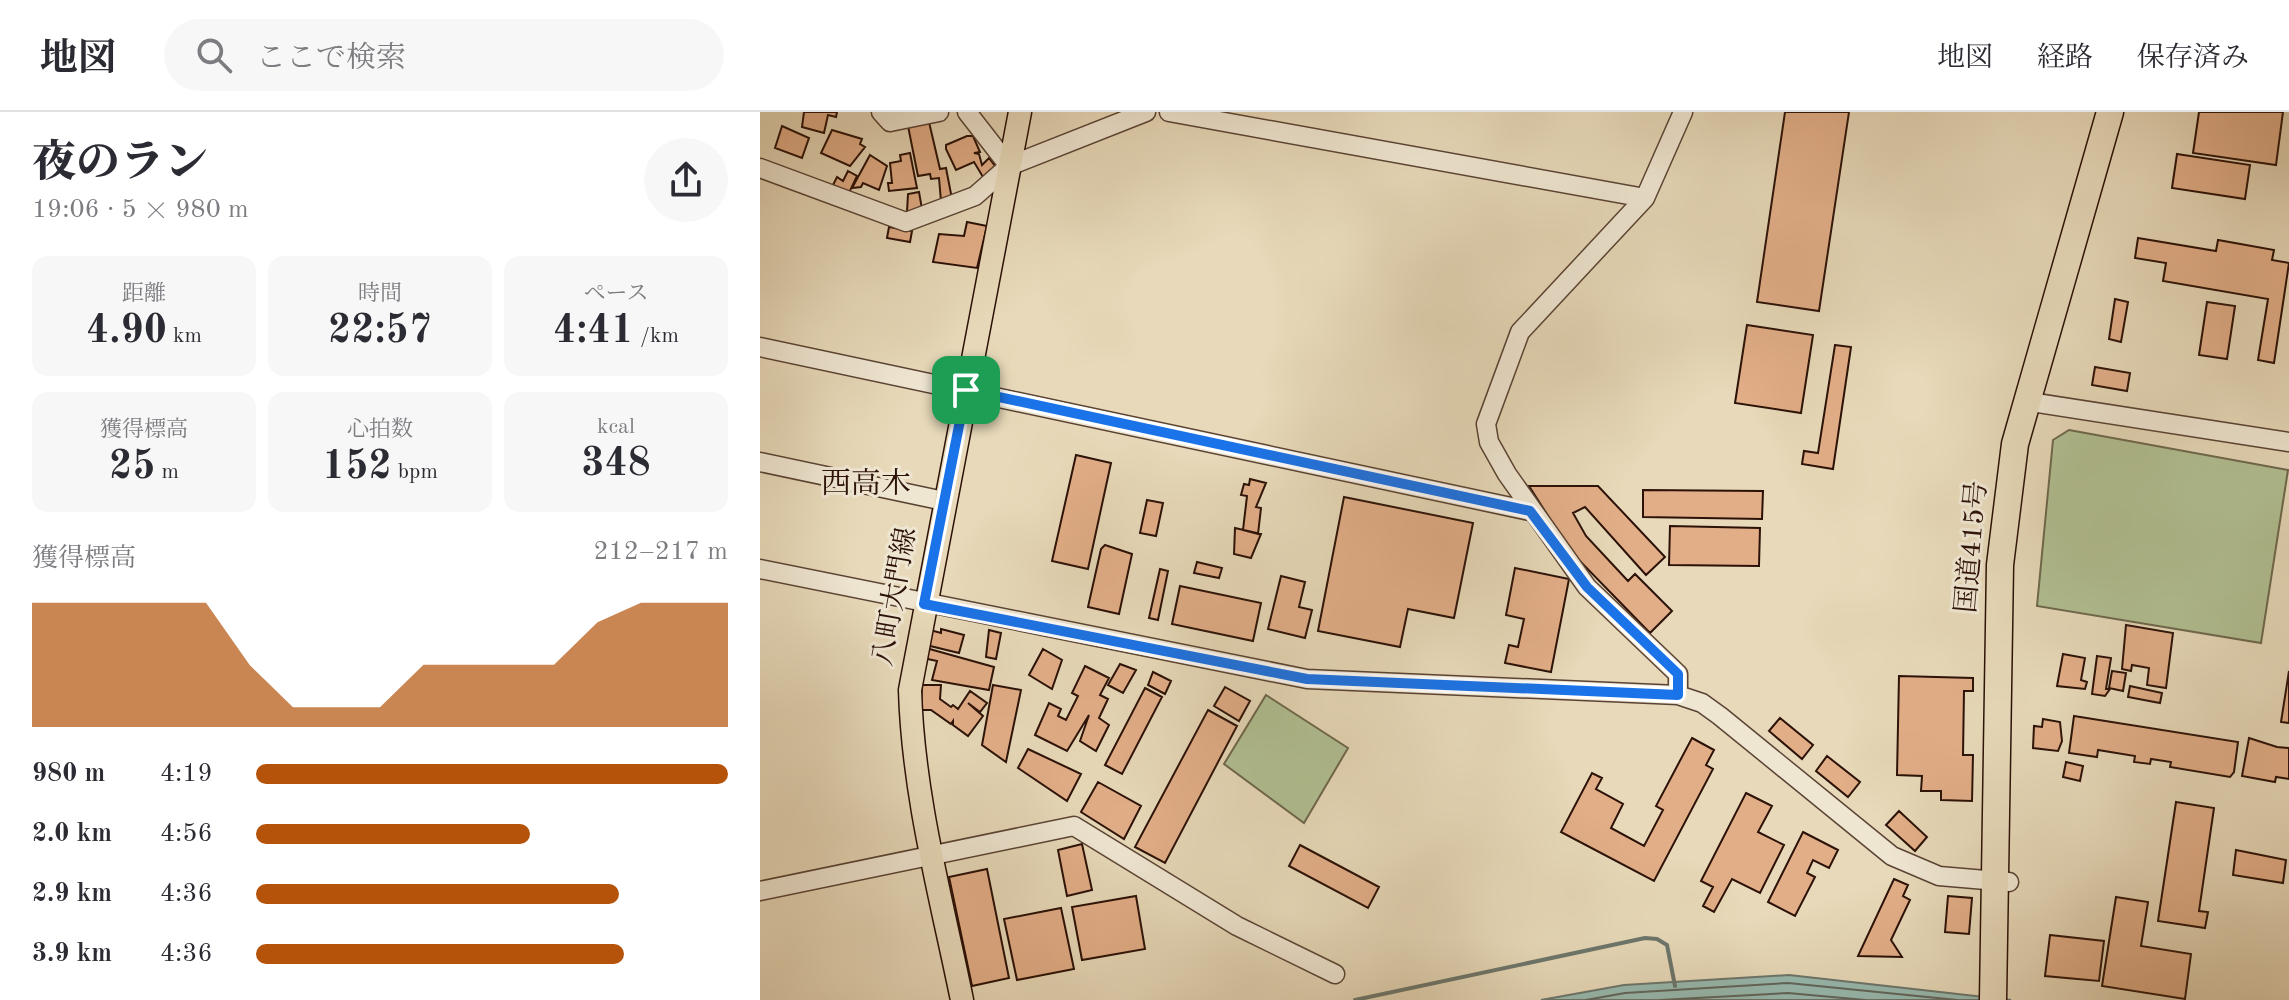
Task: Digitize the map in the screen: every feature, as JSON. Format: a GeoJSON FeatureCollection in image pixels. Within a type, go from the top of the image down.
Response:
{"type":"FeatureCollection","features":[{"type":"Feature","properties":{"kind":"highway","name":"国道415号"},"geometry":{"type":"LineString","coordinates":[[2032,403],[2110,112]]}},
{"type":"Feature","properties":{"kind":"highway","name":"国道415号"},"geometry":{"type":"LineString","coordinates":[[2001,995],[2000,565],[2015,444],[2032,403],[2125,112]]}},
{"type":"Feature","properties":{"kind":"main road","name":"八町大門線"},"geometry":{"type":"LineString","coordinates":[[962,1000],[911,739],[910,690],[1020,112]]}},
{"type":"Feature","properties":{"kind":"street"},"geometry":{"type":"LineString","coordinates":[[881,112],[890,122],[939,112]]}},
{"type":"Feature","properties":{"kind":"street"},"geometry":{"type":"LineString","coordinates":[[967,112],[1009,166]]}},
{"type":"Feature","properties":{"kind":"street"},"geometry":{"type":"LineString","coordinates":[[760,168],[906,222],[975,196],[1009,166],[1146,112]]}},
{"type":"Feature","properties":{"kind":"street"},"geometry":{"type":"LineString","coordinates":[[1169,112],[1645,198]]}},
{"type":"Feature","properties":{"kind":"street"},"geometry":{"type":"LineString","coordinates":[[1678,695],[1678,674],[1587,587],[1530,511],[1489,442],[1486,424],[1520,332],[1545,301],[1613,235],[1645,198],[1683,112]]}},
{"type":"Feature","properties":{"kind":"street"},"geometry":{"type":"LineString","coordinates":[[760,347],[1530,511]]}},
{"type":"Feature","properties":{"kind":"street"},"geometry":{"type":"LineString","coordinates":[[2032,403],[2289,442]]}},
{"type":"Feature","properties":{"kind":"street"},"geometry":{"type":"LineString","coordinates":[[760,462],[944,501]]}},
{"type":"Feature","properties":{"kind":"street"},"geometry":{"type":"LineString","coordinates":[[760,569],[1307,679],[1678,695],[1702,703],[1720,716],[1892,856],[1939,876],[2002,882]]}},
{"type":"Feature","properties":{"kind":"street"},"geometry":{"type":"LineString","coordinates":[[760,891],[1074,826],[1237,926],[1335,974]]}},
{"type":"Feature","properties":{"kind":"green space"},"geometry":{"type":"Polygon","coordinates":[[[2069,430],[2288,470],[2261,643],[2037,606],[2053,440],[2069,430]]]}},
{"type":"Feature","properties":{"kind":"green space"},"geometry":{"type":"Polygon","coordinates":[[[1266,695],[1348,748],[1304,823],[1224,764],[1266,695]]]}},
{"type":"Feature","properties":{"kind":"water"},"geometry":{"type":"Polygon","coordinates":[[[1789,975],[2011,1000],[1541,1000],[1624,985],[1789,975]]]}},
{"type":"Feature","properties":{"kind":"building"},"geometry":{"type":"Polygon","coordinates":[[[804,112],[837,112],[836,117],[828,115],[824,133],[802,127],[804,112]]]}},
{"type":"Feature","properties":{"kind":"building"},"geometry":{"type":"Polygon","coordinates":[[[1785,112],[1849,112],[1819,311],[1757,302],[1785,112]]]}},
{"type":"Feature","properties":{"kind":"building"},"geometry":{"type":"Polygon","coordinates":[[[2199,112],[2283,112],[2276,165],[2193,153],[2199,112]]]}},
{"type":"Feature","properties":{"kind":"building"},"geometry":{"type":"Polygon","coordinates":[[[929,122],[940,169],[946,168],[952,199],[941,201],[939,178],[931,179],[930,174],[918,176],[908,126],[929,122]]]}},
{"type":"Feature","properties":{"kind":"building"},"geometry":{"type":"Polygon","coordinates":[[[782,126],[809,138],[802,158],[775,148],[782,126]]]}},
{"type":"Feature","properties":{"kind":"building"},"geometry":{"type":"Polygon","coordinates":[[[832,130],[862,139],[860,144],[865,147],[850,166],[821,153],[832,130]]]}},
{"type":"Feature","properties":{"kind":"building"},"geometry":{"type":"Polygon","coordinates":[[[973,136],[980,152],[974,153],[979,154],[982,165],[989,158],[995,166],[983,177],[974,162],[956,170],[946,149],[946,145],[973,136]]]}},
{"type":"Feature","properties":{"kind":"building"},"geometry":{"type":"Polygon","coordinates":[[[910,153],[917,188],[889,191],[888,183],[892,183],[890,163],[901,161],[900,155],[910,153]]]}},
{"type":"Feature","properties":{"kind":"building"},"geometry":{"type":"Polygon","coordinates":[[[2177,154],[2250,165],[2245,199],[2172,188],[2177,154]]]}},
{"type":"Feature","properties":{"kind":"building"},"geometry":{"type":"Polygon","coordinates":[[[870,155],[887,166],[879,190],[863,183],[861,187],[852,188],[870,155]]]}},
{"type":"Feature","properties":{"kind":"building"},"geometry":{"type":"Polygon","coordinates":[[[848,171],[857,176],[849,193],[833,185],[837,177],[843,181],[848,171]]]}},
{"type":"Feature","properties":{"kind":"building"},"geometry":{"type":"Polygon","coordinates":[[[919,192],[922,209],[907,212],[908,194],[919,192]]]}},
{"type":"Feature","properties":{"kind":"building"},"geometry":{"type":"Polygon","coordinates":[[[967,222],[987,226],[977,268],[933,262],[939,234],[964,236],[967,222]]]}},
{"type":"Feature","properties":{"kind":"building"},"geometry":{"type":"Polygon","coordinates":[[[889,227],[912,231],[910,242],[887,238],[889,227]]]}},
{"type":"Feature","properties":{"kind":"building"},"geometry":{"type":"Polygon","coordinates":[[[2138,238],[2216,251],[2218,240],[2274,250],[2272,260],[2289,263],[2274,363],[2258,360],[2268,299],[2163,281],[2166,263],[2135,258],[2138,238]]]}},
{"type":"Feature","properties":{"kind":"building"},"geometry":{"type":"Polygon","coordinates":[[[2115,299],[2128,302],[2121,342],[2109,339],[2115,299]]]}},
{"type":"Feature","properties":{"kind":"building"},"geometry":{"type":"Polygon","coordinates":[[[2207,302],[2235,306],[2227,359],[2199,355],[2207,302]]]}},
{"type":"Feature","properties":{"kind":"building"},"geometry":{"type":"Polygon","coordinates":[[[1747,325],[1813,335],[1801,413],[1735,403],[1747,325]]]}},
{"type":"Feature","properties":{"kind":"building"},"geometry":{"type":"Polygon","coordinates":[[[1835,345],[1851,347],[1833,469],[1802,464],[1804,451],[1818,453],[1835,345]]]}},
{"type":"Feature","properties":{"kind":"building"},"geometry":{"type":"Polygon","coordinates":[[[2095,367],[2130,373],[2127,391],[2092,385],[2095,367]]]}},
{"type":"Feature","properties":{"kind":"building"},"geometry":{"type":"Polygon","coordinates":[[[1076,455],[1111,463],[1088,569],[1052,561],[1076,455]]]}},
{"type":"Feature","properties":{"kind":"building"},"geometry":{"type":"Polygon","coordinates":[[[1250,479],[1266,483],[1256,507],[1261,508],[1258,534],[1243,530],[1247,496],[1241,495],[1244,484],[1249,485],[1250,479]]]}},
{"type":"Feature","properties":{"kind":"building"},"geometry":{"type":"Polygon","coordinates":[[[1529,486],[1598,486],[1665,557],[1646,575],[1585,507],[1573,513],[1586,536],[1628,581],[1635,574],[1672,611],[1650,633],[1571,552],[1529,486]]]}},
{"type":"Feature","properties":{"kind":"building"},"geometry":{"type":"Polygon","coordinates":[[[1643,490],[1763,491],[1762,519],[1643,517],[1643,490]]]}},
{"type":"Feature","properties":{"kind":"building"},"geometry":{"type":"Polygon","coordinates":[[[1344,497],[1473,523],[1454,618],[1408,609],[1400,647],[1318,631],[1344,497]]]}},
{"type":"Feature","properties":{"kind":"building"},"geometry":{"type":"Polygon","coordinates":[[[1147,500],[1163,503],[1156,536],[1140,533],[1147,500]]]}},
{"type":"Feature","properties":{"kind":"building"},"geometry":{"type":"Polygon","coordinates":[[[1670,526],[1760,528],[1759,566],[1669,565],[1670,526]]]}},
{"type":"Feature","properties":{"kind":"building"},"geometry":{"type":"Polygon","coordinates":[[[1235,528],[1261,534],[1251,558],[1234,554],[1235,528]]]}},
{"type":"Feature","properties":{"kind":"building"},"geometry":{"type":"Polygon","coordinates":[[[1105,545],[1132,554],[1119,614],[1088,607],[1101,549],[1105,545]]]}},
{"type":"Feature","properties":{"kind":"building"},"geometry":{"type":"Polygon","coordinates":[[[1197,562],[1222,568],[1219,578],[1194,573],[1197,562]]]}},
{"type":"Feature","properties":{"kind":"building"},"geometry":{"type":"Polygon","coordinates":[[[1515,568],[1569,579],[1551,672],[1505,663],[1509,645],[1518,647],[1524,619],[1506,615],[1515,568]]]}},
{"type":"Feature","properties":{"kind":"building"},"geometry":{"type":"Polygon","coordinates":[[[1160,569],[1168,571],[1158,620],[1149,618],[1160,569]]]}},
{"type":"Feature","properties":{"kind":"building"},"geometry":{"type":"Polygon","coordinates":[[[1281,576],[1305,582],[1299,607],[1312,610],[1305,638],[1268,629],[1281,576]]]}},
{"type":"Feature","properties":{"kind":"building"},"geometry":{"type":"Polygon","coordinates":[[[1180,586],[1261,603],[1253,641],[1172,624],[1180,586]]]}},
{"type":"Feature","properties":{"kind":"building"},"geometry":{"type":"Polygon","coordinates":[[[2126,625],[2173,633],[2166,688],[2147,685],[2149,668],[2132,665],[2131,671],[2122,669],[2126,625]]]}},
{"type":"Feature","properties":{"kind":"building"},"geometry":{"type":"Polygon","coordinates":[[[941,629],[964,635],[959,653],[926,645],[930,630],[941,633],[941,629]]]}},
{"type":"Feature","properties":{"kind":"building"},"geometry":{"type":"Polygon","coordinates":[[[989,630],[1001,633],[996,659],[986,657],[989,630]]]}},
{"type":"Feature","properties":{"kind":"building"},"geometry":{"type":"Polygon","coordinates":[[[926,648],[994,667],[989,690],[932,680],[937,661],[923,658],[926,648]]]}},
{"type":"Feature","properties":{"kind":"building"},"geometry":{"type":"Polygon","coordinates":[[[1043,649],[1062,660],[1052,689],[1029,675],[1043,649]]]}},
{"type":"Feature","properties":{"kind":"building"},"geometry":{"type":"Polygon","coordinates":[[[2063,654],[2085,658],[2081,680],[2087,682],[2085,689],[2057,686],[2063,654]]]}},
{"type":"Feature","properties":{"kind":"building"},"geometry":{"type":"Polygon","coordinates":[[[2097,656],[2111,658],[2106,689],[2110,689],[2105,696],[2092,694],[2097,656]]]}},
{"type":"Feature","properties":{"kind":"building"},"geometry":{"type":"Polygon","coordinates":[[[1120,664],[1136,670],[1123,693],[1108,685],[1120,664]]]}},
{"type":"Feature","properties":{"kind":"building"},"geometry":{"type":"Polygon","coordinates":[[[1085,666],[1109,678],[1100,695],[1108,699],[1099,718],[1109,725],[1096,751],[1080,741],[1089,715],[1067,751],[1035,735],[1049,703],[1061,709],[1058,716],[1066,720],[1078,696],[1072,693],[1085,666]]]}},
{"type":"Feature","properties":{"kind":"building"},"geometry":{"type":"Polygon","coordinates":[[[2112,671],[2126,673],[2123,691],[2109,688],[2112,671]]]}},
{"type":"Feature","properties":{"kind":"building"},"geometry":{"type":"Polygon","coordinates":[[[2289,671],[2289,723],[2281,722],[2289,671]]]}},
{"type":"Feature","properties":{"kind":"building"},"geometry":{"type":"Polygon","coordinates":[[[1153,672],[1171,681],[1165,694],[1148,685],[1153,672]]]}},
{"type":"Feature","properties":{"kind":"building"},"geometry":{"type":"Polygon","coordinates":[[[1899,676],[1973,678],[1973,691],[1964,691],[1963,755],[1973,755],[1972,801],[1941,800],[1941,791],[1921,791],[1922,776],[1897,775],[1899,676]]]}},
{"type":"Feature","properties":{"kind":"building"},"geometry":{"type":"Polygon","coordinates":[[[922,685],[941,685],[940,699],[958,709],[970,691],[987,703],[980,712],[968,703],[983,716],[968,736],[953,725],[953,721],[951,724],[931,710],[921,710],[922,685]]]}},
{"type":"Feature","properties":{"kind":"building"},"geometry":{"type":"Polygon","coordinates":[[[993,685],[1021,690],[1006,762],[982,745],[993,685]]]}},
{"type":"Feature","properties":{"kind":"building"},"geometry":{"type":"Polygon","coordinates":[[[2130,686],[2162,693],[2160,703],[2128,697],[2130,686]]]}},
{"type":"Feature","properties":{"kind":"building"},"geometry":{"type":"Polygon","coordinates":[[[1225,687],[1250,701],[1239,721],[1214,706],[1225,687]]]}},
{"type":"Feature","properties":{"kind":"building"},"geometry":{"type":"Polygon","coordinates":[[[1145,688],[1162,697],[1122,774],[1105,765],[1145,688]]]}},
{"type":"Feature","properties":{"kind":"building"},"geometry":{"type":"Polygon","coordinates":[[[1208,710],[1237,726],[1165,863],[1135,847],[1208,710]]]}},
{"type":"Feature","properties":{"kind":"building"},"geometry":{"type":"Polygon","coordinates":[[[2074,716],[2238,742],[2234,772],[2230,777],[2170,767],[2171,762],[2151,759],[2150,764],[2134,762],[2135,756],[2098,750],[2097,757],[2069,753],[2074,716]]]}},
{"type":"Feature","properties":{"kind":"building"},"geometry":{"type":"Polygon","coordinates":[[[1780,718],[1813,745],[1802,759],[1769,731],[1780,718]]]}},
{"type":"Feature","properties":{"kind":"building"},"geometry":{"type":"Polygon","coordinates":[[[2043,719],[2060,722],[2062,741],[2058,751],[2033,748],[2034,726],[2042,727],[2043,719]]]}},
{"type":"Feature","properties":{"kind":"building"},"geometry":{"type":"Polygon","coordinates":[[[1692,738],[1714,750],[1706,765],[1713,769],[1654,881],[1561,832],[1592,773],[1602,778],[1596,789],[1623,804],[1611,828],[1644,846],[1663,810],[1656,806],[1692,738]]]}},
{"type":"Feature","properties":{"kind":"building"},"geometry":{"type":"Polygon","coordinates":[[[2249,738],[2289,748],[2289,779],[2276,777],[2275,782],[2242,776],[2249,738]]]}},
{"type":"Feature","properties":{"kind":"building"},"geometry":{"type":"Polygon","coordinates":[[[1028,749],[1081,774],[1067,801],[1018,768],[1028,749]]]}},
{"type":"Feature","properties":{"kind":"building"},"geometry":{"type":"Polygon","coordinates":[[[1827,756],[1860,782],[1848,797],[1816,771],[1827,756]]]}},
{"type":"Feature","properties":{"kind":"building"},"geometry":{"type":"Polygon","coordinates":[[[2066,762],[2083,766],[2080,781],[2063,777],[2066,762]]]}},
{"type":"Feature","properties":{"kind":"building"},"geometry":{"type":"Polygon","coordinates":[[[1098,782],[1141,806],[1124,839],[1081,812],[1098,782]]]}},
{"type":"Feature","properties":{"kind":"building"},"geometry":{"type":"Polygon","coordinates":[[[1746,793],[1772,806],[1758,832],[1784,845],[1760,893],[1732,879],[1714,912],[1703,906],[1713,887],[1701,881],[1746,793]]]}},
{"type":"Feature","properties":{"kind":"building"},"geometry":{"type":"Polygon","coordinates":[[[2176,802],[2214,808],[2199,911],[2208,912],[2205,928],[2158,921],[2176,802]]]}},
{"type":"Feature","properties":{"kind":"building"},"geometry":{"type":"Polygon","coordinates":[[[1899,811],[1927,837],[1915,851],[1886,825],[1899,811]]]}},
{"type":"Feature","properties":{"kind":"building"},"geometry":{"type":"Polygon","coordinates":[[[1803,832],[1838,850],[1829,868],[1813,860],[1807,873],[1815,877],[1795,916],[1768,902],[1803,832]]]}},
{"type":"Feature","properties":{"kind":"building"},"geometry":{"type":"Polygon","coordinates":[[[1082,844],[1092,890],[1067,896],[1058,850],[1082,844]]]}},
{"type":"Feature","properties":{"kind":"building"},"geometry":{"type":"Polygon","coordinates":[[[1300,845],[1379,887],[1368,908],[1289,866],[1300,845]]]}},
{"type":"Feature","properties":{"kind":"building"},"geometry":{"type":"Polygon","coordinates":[[[2236,850],[2286,860],[2283,883],[2233,875],[2236,850]]]}},
{"type":"Feature","properties":{"kind":"building"},"geometry":{"type":"Polygon","coordinates":[[[987,869],[1009,978],[972,986],[949,877],[987,869]]]}},
{"type":"Feature","properties":{"kind":"building"},"geometry":{"type":"Polygon","coordinates":[[[1894,879],[1908,885],[1903,896],[1910,900],[1891,940],[1902,957],[1858,956],[1894,879]]]}},
{"type":"Feature","properties":{"kind":"building"},"geometry":{"type":"Polygon","coordinates":[[[1136,896],[1145,949],[1082,960],[1072,907],[1136,896]]]}},
{"type":"Feature","properties":{"kind":"building"},"geometry":{"type":"Polygon","coordinates":[[[1948,896],[1972,898],[1969,934],[1945,932],[1948,896]]]}},
{"type":"Feature","properties":{"kind":"building"},"geometry":{"type":"Polygon","coordinates":[[[2116,897],[2148,902],[2141,946],[2191,954],[2185,999],[2102,986],[2116,897]]]}},
{"type":"Feature","properties":{"kind":"building"},"geometry":{"type":"Polygon","coordinates":[[[1061,908],[1074,969],[1017,980],[1004,919],[1061,908]]]}},
{"type":"Feature","properties":{"kind":"building"},"geometry":{"type":"Polygon","coordinates":[[[2050,935],[2104,941],[2099,981],[2045,976],[2050,935]]]}},
{"type":"Feature","properties":{"kind":"waterway"},"geometry":{"type":"LineString","coordinates":[[1355,1000],[1645,938],[1657,939],[1667,945],[1675,986]]}},
{"type":"Feature","properties":{"kind":"district","name":"西高木"},"geometry":{"type":"Point","coordinates":[866,485]}},
{"type":"Feature","properties":{"kind":"route"},"geometry":{"type":"LineString","coordinates":[[966,390],[1530,511],[1587,587],[1678,674],[1678,695],[1307,679],[924,604],[966,390]]}}]}
